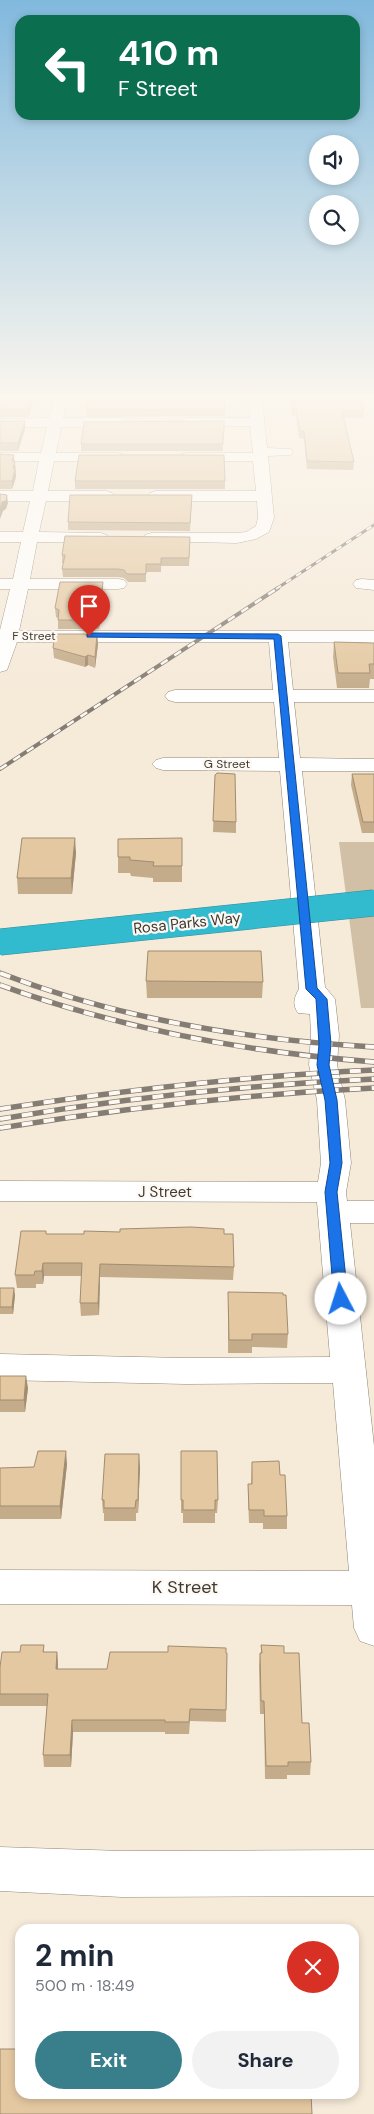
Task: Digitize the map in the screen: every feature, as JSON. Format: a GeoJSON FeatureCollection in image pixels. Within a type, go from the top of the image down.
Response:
{"type":"FeatureCollection","features":[{"type":"Feature","properties":{"kind":"highway","name":"Rosa Parks Way"},"geometry":{"type":"LineString","coordinates":[[0,925],[374,887]]}},
{"type":"Feature","properties":{"kind":"highway","name":"Rosa Parks Way"},"geometry":{"type":"LineString","coordinates":[[0,942],[374,903]]}},
{"type":"Feature","properties":{"kind":"street"},"geometry":{"type":"LineString","coordinates":[[0,666],[4,636],[20,584],[37,499]]}},
{"type":"Feature","properties":{"kind":"street"},"geometry":{"type":"LineString","coordinates":[[137,538],[237,538],[256,534],[263,529],[266,521],[264,499]]}},
{"type":"Feature","properties":{"kind":"street"},"geometry":{"type":"LineString","coordinates":[[0,537],[118,538]]}},
{"type":"Feature","properties":{"kind":"street"},"geometry":{"type":"LineString","coordinates":[[0,584],[118,584]]}},
{"type":"Feature","properties":{"kind":"street","name":"F Street"},"geometry":{"type":"LineString","coordinates":[[4,636],[374,637]]}},
{"type":"Feature","properties":{"kind":"street"},"geometry":{"type":"LineString","coordinates":[[278,636],[312,989],[307,998],[310,1037],[306,1063],[316,1106],[319,1162],[332,1202],[374,1628]]}},
{"type":"Feature","properties":{"kind":"street"},"geometry":{"type":"LineString","coordinates":[[175,696],[374,696]]}},
{"type":"Feature","properties":{"kind":"street","name":"G Street"},"geometry":{"type":"LineString","coordinates":[[163,764],[374,765]]}},
{"type":"Feature","properties":{"kind":"street","name":"J Street"},"geometry":{"type":"LineString","coordinates":[[0,1191],[332,1202],[374,1212]]}},
{"type":"Feature","properties":{"kind":"street"},"geometry":{"type":"LineString","coordinates":[[0,1367],[186,1371],[348,1370]]}},
{"type":"Feature","properties":{"kind":"street","name":"K Street"},"geometry":{"type":"LineString","coordinates":[[0,1587],[370,1588]]}},
{"type":"Feature","properties":{"kind":"street"},"geometry":{"type":"LineString","coordinates":[[0,1869],[122,1874],[374,1873]]}},
{"type":"Feature","properties":{"kind":"shaded area"},"geometry":{"type":"Polygon","coordinates":[[[339,842],[374,842],[374,1008],[361,1008],[339,842]]]}},
{"type":"Feature","properties":{"kind":"building"},"geometry":{"type":"Polygon","coordinates":[[[0,499],[6,499],[6,501],[2,502],[0,509],[0,499]]]}},
{"type":"Feature","properties":{"kind":"building"},"geometry":{"type":"Polygon","coordinates":[[[70,499],[192,499],[190,523],[68,522],[70,499]]]}},
{"type":"Feature","properties":{"kind":"building"},"geometry":{"type":"Polygon","coordinates":[[[65,536],[190,537],[189,558],[161,558],[161,564],[146,564],[146,574],[127,574],[124,570],[118,569],[62,569],[65,555],[62,555],[65,536]]]}},
{"type":"Feature","properties":{"kind":"building"},"geometry":{"type":"Polygon","coordinates":[[[60,582],[103,582],[99,620],[58,620],[59,610],[55,608],[60,582]]]}},
{"type":"Feature","properties":{"kind":"building"},"geometry":{"type":"Polygon","coordinates":[[[55,634],[97,634],[95,657],[88,655],[85,657],[53,648],[55,634]]]}},
{"type":"Feature","properties":{"kind":"building"},"geometry":{"type":"Polygon","coordinates":[[[334,642],[374,643],[374,664],[369,664],[370,673],[338,673],[334,642]]]}},
{"type":"Feature","properties":{"kind":"building"},"geometry":{"type":"Polygon","coordinates":[[[217,773],[235,774],[236,822],[213,821],[215,775],[217,773]]]}},
{"type":"Feature","properties":{"kind":"building"},"geometry":{"type":"Polygon","coordinates":[[[352,774],[374,774],[374,822],[363,822],[352,774]]]}},
{"type":"Feature","properties":{"kind":"building"},"geometry":{"type":"Polygon","coordinates":[[[22,838],[75,838],[71,878],[17,878],[22,838]]]}},
{"type":"Feature","properties":{"kind":"building"},"geometry":{"type":"Polygon","coordinates":[[[182,838],[182,866],[153,866],[154,862],[130,860],[130,857],[118,857],[118,839],[182,838]]]}},
{"type":"Feature","properties":{"kind":"building"},"geometry":{"type":"Polygon","coordinates":[[[148,951],[261,951],[263,982],[146,981],[148,951]]]}},
{"type":"Feature","properties":{"kind":"building"},"geometry":{"type":"Polygon","coordinates":[[[191,1227],[224,1229],[224,1234],[233,1234],[234,1267],[100,1264],[98,1303],[80,1303],[82,1263],[43,1263],[42,1271],[35,1271],[34,1275],[15,1275],[21,1231],[46,1231],[46,1234],[84,1234],[84,1231],[120,1232],[120,1229],[191,1227]]]}},
{"type":"Feature","properties":{"kind":"building"},"geometry":{"type":"Polygon","coordinates":[[[0,1288],[14,1288],[12,1307],[0,1307],[0,1288]]]}},
{"type":"Feature","properties":{"kind":"building"},"geometry":{"type":"Polygon","coordinates":[[[228,1292],[283,1293],[283,1295],[286,1295],[288,1334],[252,1334],[252,1340],[229,1340],[228,1292]]]}},
{"type":"Feature","properties":{"kind":"building"},"geometry":{"type":"Polygon","coordinates":[[[0,1376],[26,1376],[24,1400],[0,1400],[0,1376]]]}},
{"type":"Feature","properties":{"kind":"building"},"geometry":{"type":"Polygon","coordinates":[[[38,1451],[66,1451],[60,1506],[0,1506],[0,1468],[34,1467],[38,1451]]]}},
{"type":"Feature","properties":{"kind":"building"},"geometry":{"type":"Polygon","coordinates":[[[181,1451],[217,1451],[218,1500],[215,1500],[215,1510],[183,1510],[183,1500],[181,1500],[181,1451]]]}},
{"type":"Feature","properties":{"kind":"building"},"geometry":{"type":"Polygon","coordinates":[[[105,1454],[139,1454],[138,1500],[136,1500],[135,1508],[104,1508],[104,1500],[102,1500],[105,1454]]]}},
{"type":"Feature","properties":{"kind":"building"},"geometry":{"type":"Polygon","coordinates":[[[279,1461],[280,1475],[285,1475],[287,1516],[264,1516],[264,1510],[249,1510],[248,1484],[252,1484],[252,1462],[279,1461]]]}},
{"type":"Feature","properties":{"kind":"building"},"geometry":{"type":"Polygon","coordinates":[[[21,1645],[44,1645],[43,1652],[57,1652],[56,1669],[107,1669],[110,1652],[168,1652],[168,1646],[226,1648],[226,1710],[190,1709],[189,1722],[165,1722],[165,1720],[72,1720],[70,1755],[43,1755],[48,1694],[0,1694],[2,1652],[20,1652],[21,1645]]]}},
{"type":"Feature","properties":{"kind":"building"},"geometry":{"type":"Polygon","coordinates":[[[261,1645],[284,1646],[284,1653],[299,1653],[302,1723],[309,1723],[311,1762],[288,1762],[288,1766],[266,1766],[264,1701],[261,1701],[261,1645]]]}},
{"type":"Feature","properties":{"kind":"building"},"geometry":{"type":"Polygon","coordinates":[[[0,2049],[15,2049],[15,2099],[311,2099],[312,2114],[0,2114],[0,2049]]]}},
{"type":"Feature","properties":{"kind":"railway"},"geometry":{"type":"LineString","coordinates":[[276,589],[374,525]]}},
{"type":"Feature","properties":{"kind":"railway"},"geometry":{"type":"LineString","coordinates":[[0,769],[278,588]]}},
{"type":"Feature","properties":{"kind":"railway"},"geometry":{"type":"LineString","coordinates":[[0,973],[91,1003],[184,1025],[279,1039],[374,1047]]}},
{"type":"Feature","properties":{"kind":"railway"},"geometry":{"type":"LineString","coordinates":[[0,985],[91,1014],[184,1036],[278,1052],[374,1062]]}},
{"type":"Feature","properties":{"kind":"railway"},"geometry":{"type":"LineString","coordinates":[[0,1109],[186,1085],[374,1070]]}},
{"type":"Feature","properties":{"kind":"railway"},"geometry":{"type":"LineString","coordinates":[[0,1119],[186,1093],[374,1079]]}},
{"type":"Feature","properties":{"kind":"railway"},"geometry":{"type":"LineString","coordinates":[[0,1128],[186,1103],[374,1088]]}},
{"type":"Feature","properties":{"kind":"route"},"geometry":{"type":"LineString","coordinates":[[89,636],[278,636],[312,989],[322,999],[325,1035],[323,1065],[331,1100],[336,1163],[331,1192],[341,1299]]}}]}
